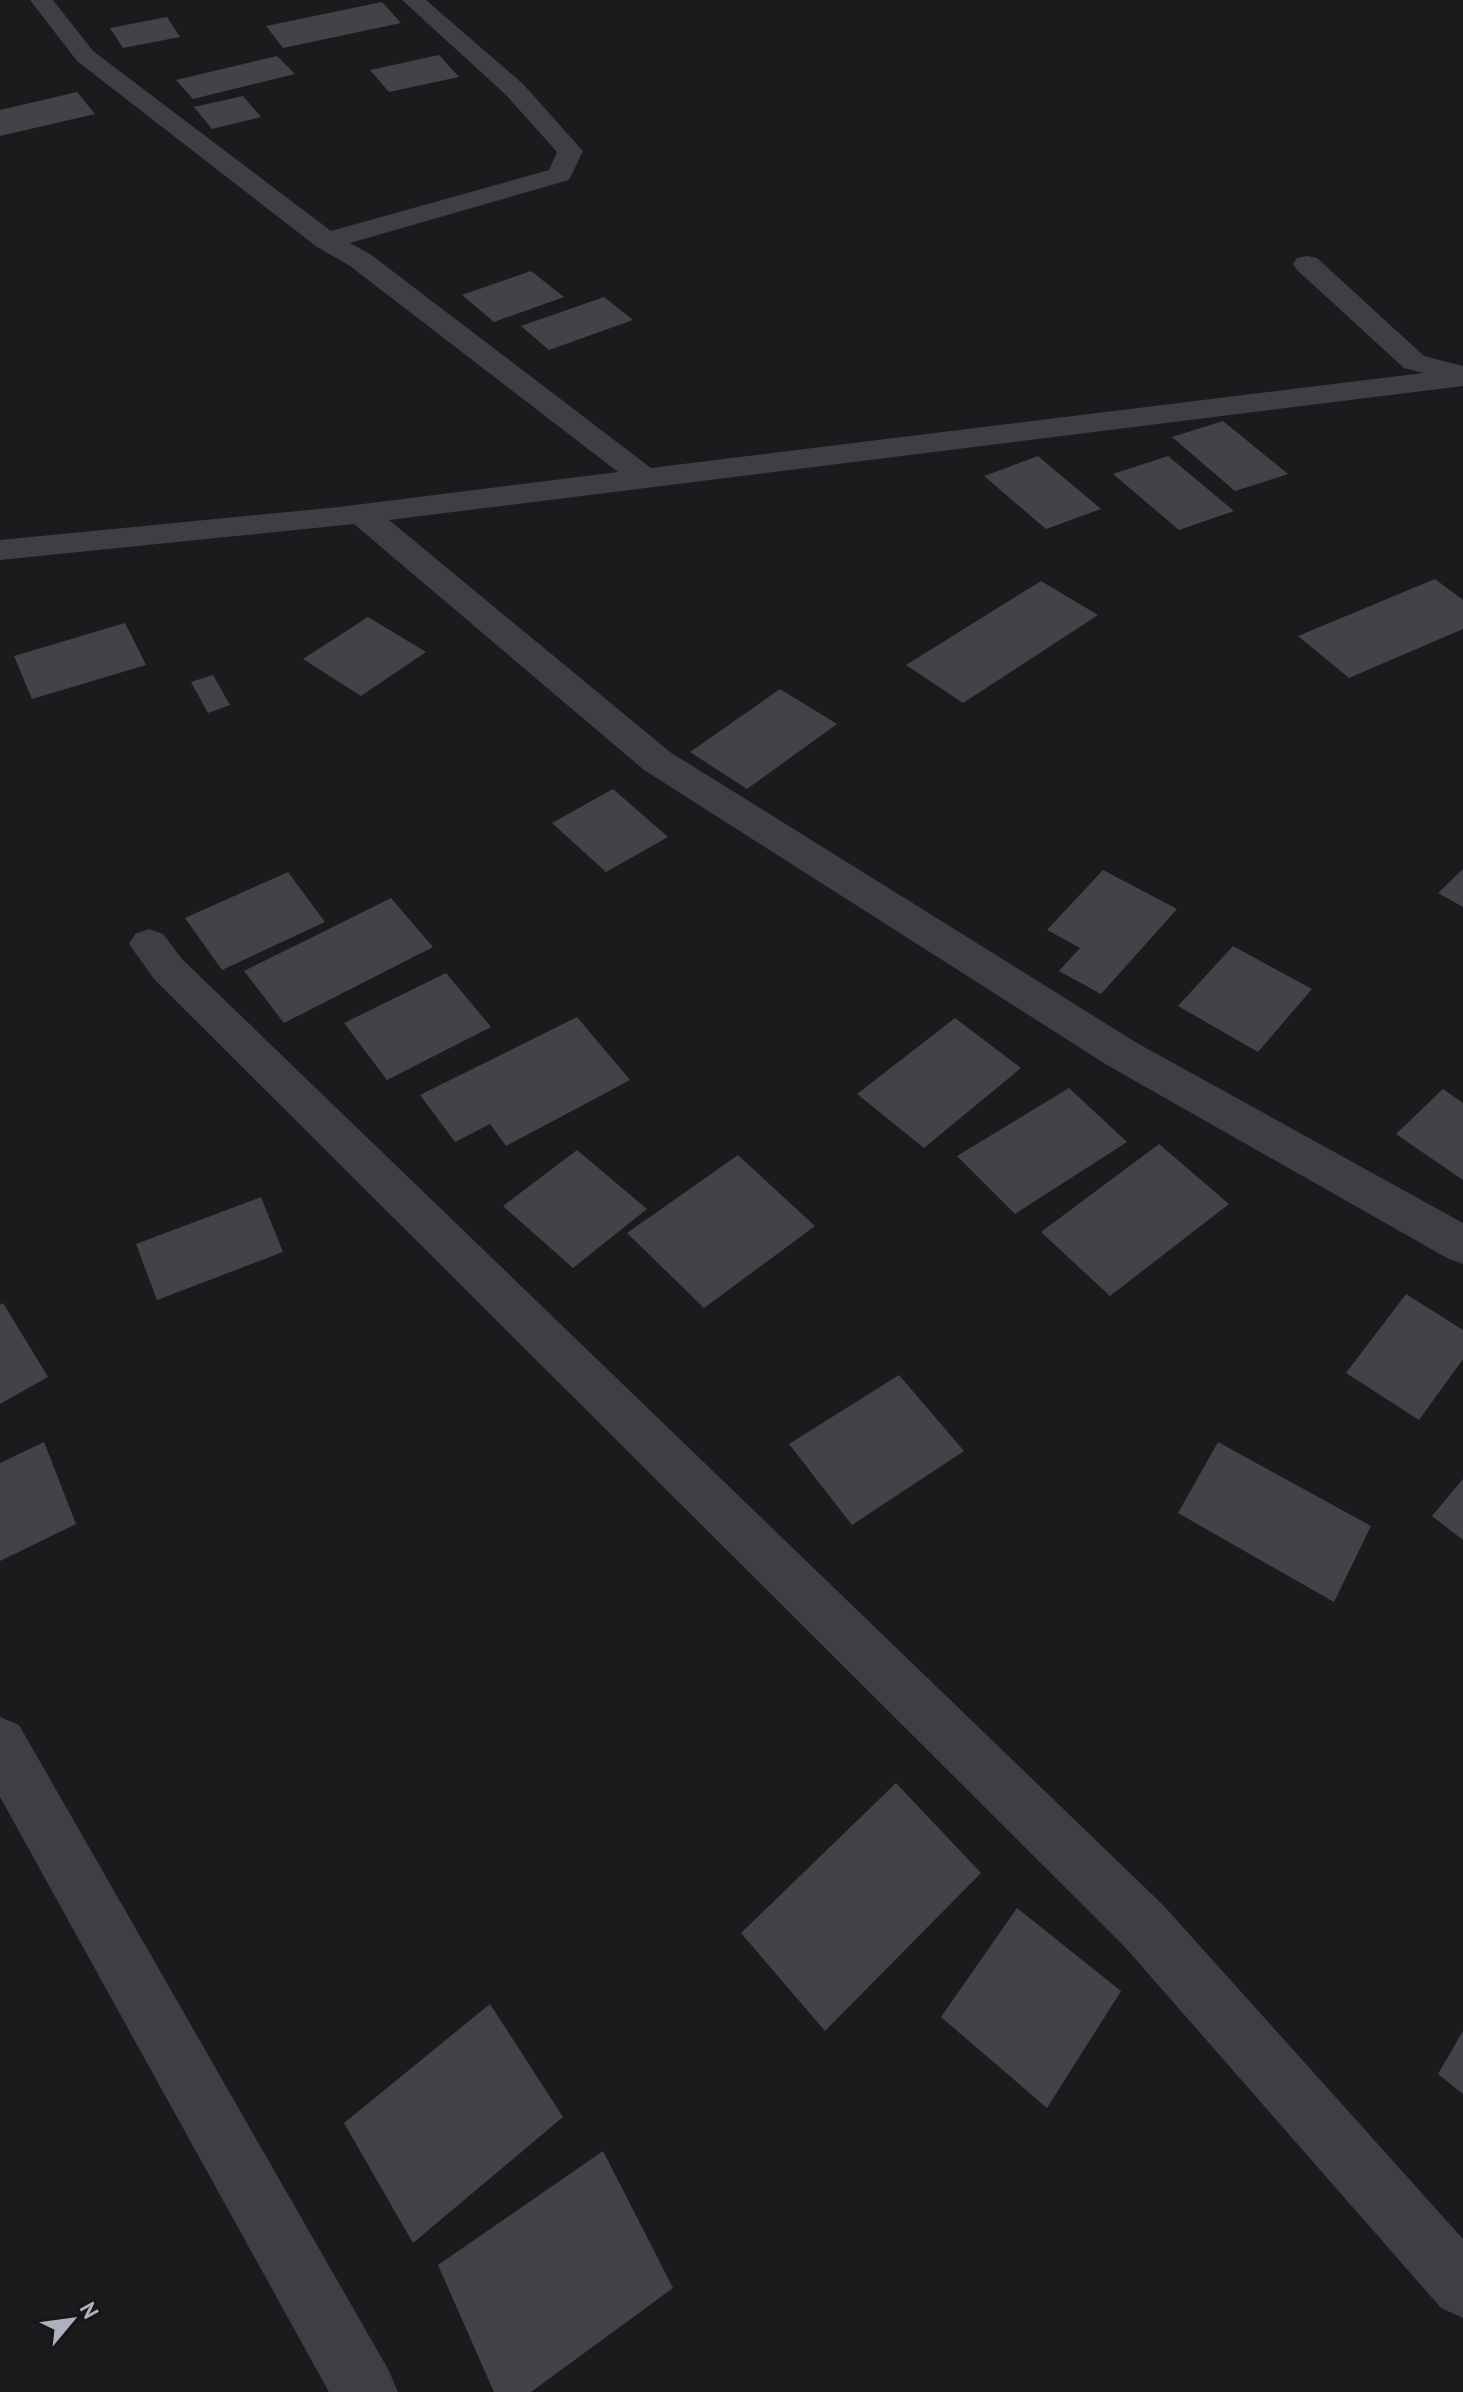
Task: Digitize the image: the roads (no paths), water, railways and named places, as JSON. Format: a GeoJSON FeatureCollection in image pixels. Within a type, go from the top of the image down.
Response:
{"type":"FeatureCollection","features":[{"type":"Feature","properties":{"kind":"street"},"geometry":{"type":"LineString","coordinates":[[41,0],[85,56],[327,241],[360,260],[646,479]]}},
{"type":"Feature","properties":{"kind":"street"},"geometry":{"type":"LineString","coordinates":[[327,241],[560,175],[570,151],[514,89],[413,0]]}},
{"type":"Feature","properties":{"kind":"street"},"geometry":{"type":"LineString","coordinates":[[1307,264],[1414,362],[1463,376]]}},
{"type":"Feature","properties":{"kind":"street"},"geometry":{"type":"LineString","coordinates":[[0,550],[166,531],[363,515],[1463,376]]}},
{"type":"Feature","properties":{"kind":"street"},"geometry":{"type":"LineString","coordinates":[[363,515],[657,761],[1122,1054],[1463,1245]]}},
{"type":"Feature","properties":{"kind":"street"},"geometry":{"type":"LineString","coordinates":[[149,944],[168,969],[1144,1926],[1463,2286]]}},
{"type":"Feature","properties":{"kind":"street"},"geometry":{"type":"LineString","coordinates":[[0,1744],[365,2392]]}}]}
